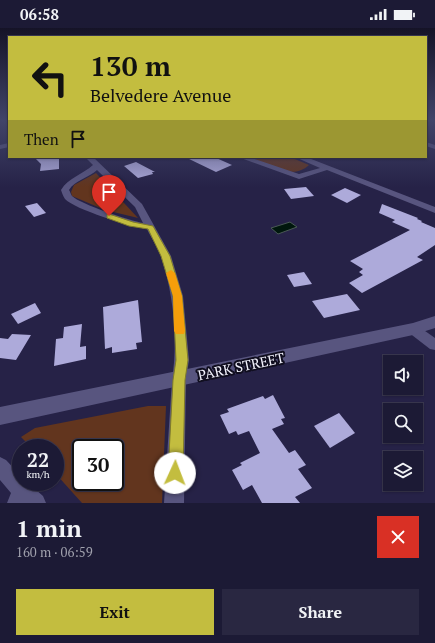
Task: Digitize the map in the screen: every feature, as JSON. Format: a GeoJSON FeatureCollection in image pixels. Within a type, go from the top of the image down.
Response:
{"type":"FeatureCollection","features":[{"type":"Feature","properties":{"kind":"street"},"geometry":{"type":"LineString","coordinates":[[245,158],[299,177],[326,168]]}},
{"type":"Feature","properties":{"kind":"street"},"geometry":{"type":"LineString","coordinates":[[301,158],[435,210]]}},
{"type":"Feature","properties":{"kind":"street"},"geometry":{"type":"LineString","coordinates":[[151,227],[132,224],[78,203],[68,197],[65,190],[68,185],[88,174],[94,161],[138,206],[151,227],[166,256],[178,296],[182,360],[179,380],[174,503]]}},
{"type":"Feature","properties":{"kind":"street","name":"PARK STREET"},"geometry":{"type":"LineString","coordinates":[[0,416],[179,380],[413,329],[435,322]]}},
{"type":"Feature","properties":{"kind":"street"},"geometry":{"type":"LineString","coordinates":[[413,329],[435,345]]}},
{"type":"Feature","properties":{"kind":"street"},"geometry":{"type":"LineString","coordinates":[[0,466],[19,497],[36,503]]}},
{"type":"Feature","properties":{"kind":"shaded area"},"geometry":{"type":"Polygon","coordinates":[[[252,158],[292,158],[309,165],[302,170],[295,172],[288,172],[252,158]]]}},
{"type":"Feature","properties":{"kind":"shaded area"},"geometry":{"type":"Polygon","coordinates":[[[96,173],[138,218],[105,210],[72,196],[71,192],[74,185],[96,173]]]}},
{"type":"Feature","properties":{"kind":"shaded area"},"geometry":{"type":"Polygon","coordinates":[[[290,222],[297,227],[278,234],[271,228],[290,222]]]}},
{"type":"Feature","properties":{"kind":"shaded area"},"geometry":{"type":"Polygon","coordinates":[[[148,406],[166,406],[162,503],[82,503],[64,483],[64,439],[23,439],[21,437],[35,428],[148,406]]]}},
{"type":"Feature","properties":{"kind":"building"},"geometry":{"type":"Polygon","coordinates":[[[35,158],[59,158],[59,169],[40,171],[41,164],[35,158]]]}},
{"type":"Feature","properties":{"kind":"building"},"geometry":{"type":"Polygon","coordinates":[[[187,158],[216,158],[232,165],[216,172],[187,158]]]}},
{"type":"Feature","properties":{"kind":"building"},"geometry":{"type":"Polygon","coordinates":[[[136,162],[155,172],[152,172],[153,174],[138,178],[124,166],[136,162]]]}},
{"type":"Feature","properties":{"kind":"building"},"geometry":{"type":"Polygon","coordinates":[[[306,187],[314,196],[291,199],[284,189],[306,187]]]}},
{"type":"Feature","properties":{"kind":"building"},"geometry":{"type":"Polygon","coordinates":[[[345,188],[361,195],[347,203],[331,195],[345,188]]]}},
{"type":"Feature","properties":{"kind":"building"},"geometry":{"type":"Polygon","coordinates":[[[37,203],[46,213],[34,217],[25,206],[37,203]]]}},
{"type":"Feature","properties":{"kind":"building"},"geometry":{"type":"Polygon","coordinates":[[[382,204],[418,218],[417,219],[422,221],[421,222],[435,228],[435,245],[417,257],[423,260],[362,293],[349,283],[363,275],[359,272],[363,269],[350,261],[410,230],[392,222],[395,220],[379,213],[382,204]]]}},
{"type":"Feature","properties":{"kind":"building"},"geometry":{"type":"Polygon","coordinates":[[[304,272],[312,284],[294,287],[287,275],[304,272]]]}},
{"type":"Feature","properties":{"kind":"building"},"geometry":{"type":"Polygon","coordinates":[[[347,294],[360,310],[324,318],[312,301],[347,294]]]}},
{"type":"Feature","properties":{"kind":"building"},"geometry":{"type":"Polygon","coordinates":[[[138,300],[142,342],[136,343],[137,349],[112,353],[112,347],[105,349],[103,307],[138,300]]]}},
{"type":"Feature","properties":{"kind":"building"},"geometry":{"type":"Polygon","coordinates":[[[35,303],[41,313],[18,324],[11,314],[35,303]]]}},
{"type":"Feature","properties":{"kind":"building"},"geometry":{"type":"Polygon","coordinates":[[[82,324],[80,347],[86,346],[86,359],[54,366],[56,339],[63,338],[64,327],[82,324]]]}},
{"type":"Feature","properties":{"kind":"building"},"geometry":{"type":"Polygon","coordinates":[[[12,334],[31,335],[16,360],[0,358],[0,338],[8,339],[12,334]]]}},
{"type":"Feature","properties":{"kind":"building"},"geometry":{"type":"Polygon","coordinates":[[[273,395],[285,418],[281,419],[284,424],[272,429],[289,453],[295,450],[306,465],[298,469],[312,488],[295,497],[300,503],[262,503],[252,485],[243,490],[232,470],[242,465],[240,463],[260,453],[249,431],[238,435],[236,431],[229,434],[220,415],[229,412],[227,409],[263,396],[265,399],[273,395]]]}},
{"type":"Feature","properties":{"kind":"building"},"geometry":{"type":"Polygon","coordinates":[[[339,413],[355,433],[330,448],[314,426],[339,413]]]}},
{"type":"Feature","properties":{"kind":"slow traffic"},"geometry":{"type":"LineString","coordinates":[[171,273],[178,296],[180,331]]}},
{"type":"Feature","properties":{"kind":"route"},"geometry":{"type":"LineString","coordinates":[[109,216],[132,224],[151,227],[166,256],[178,296],[182,360],[179,380],[175,473]]}}]}
